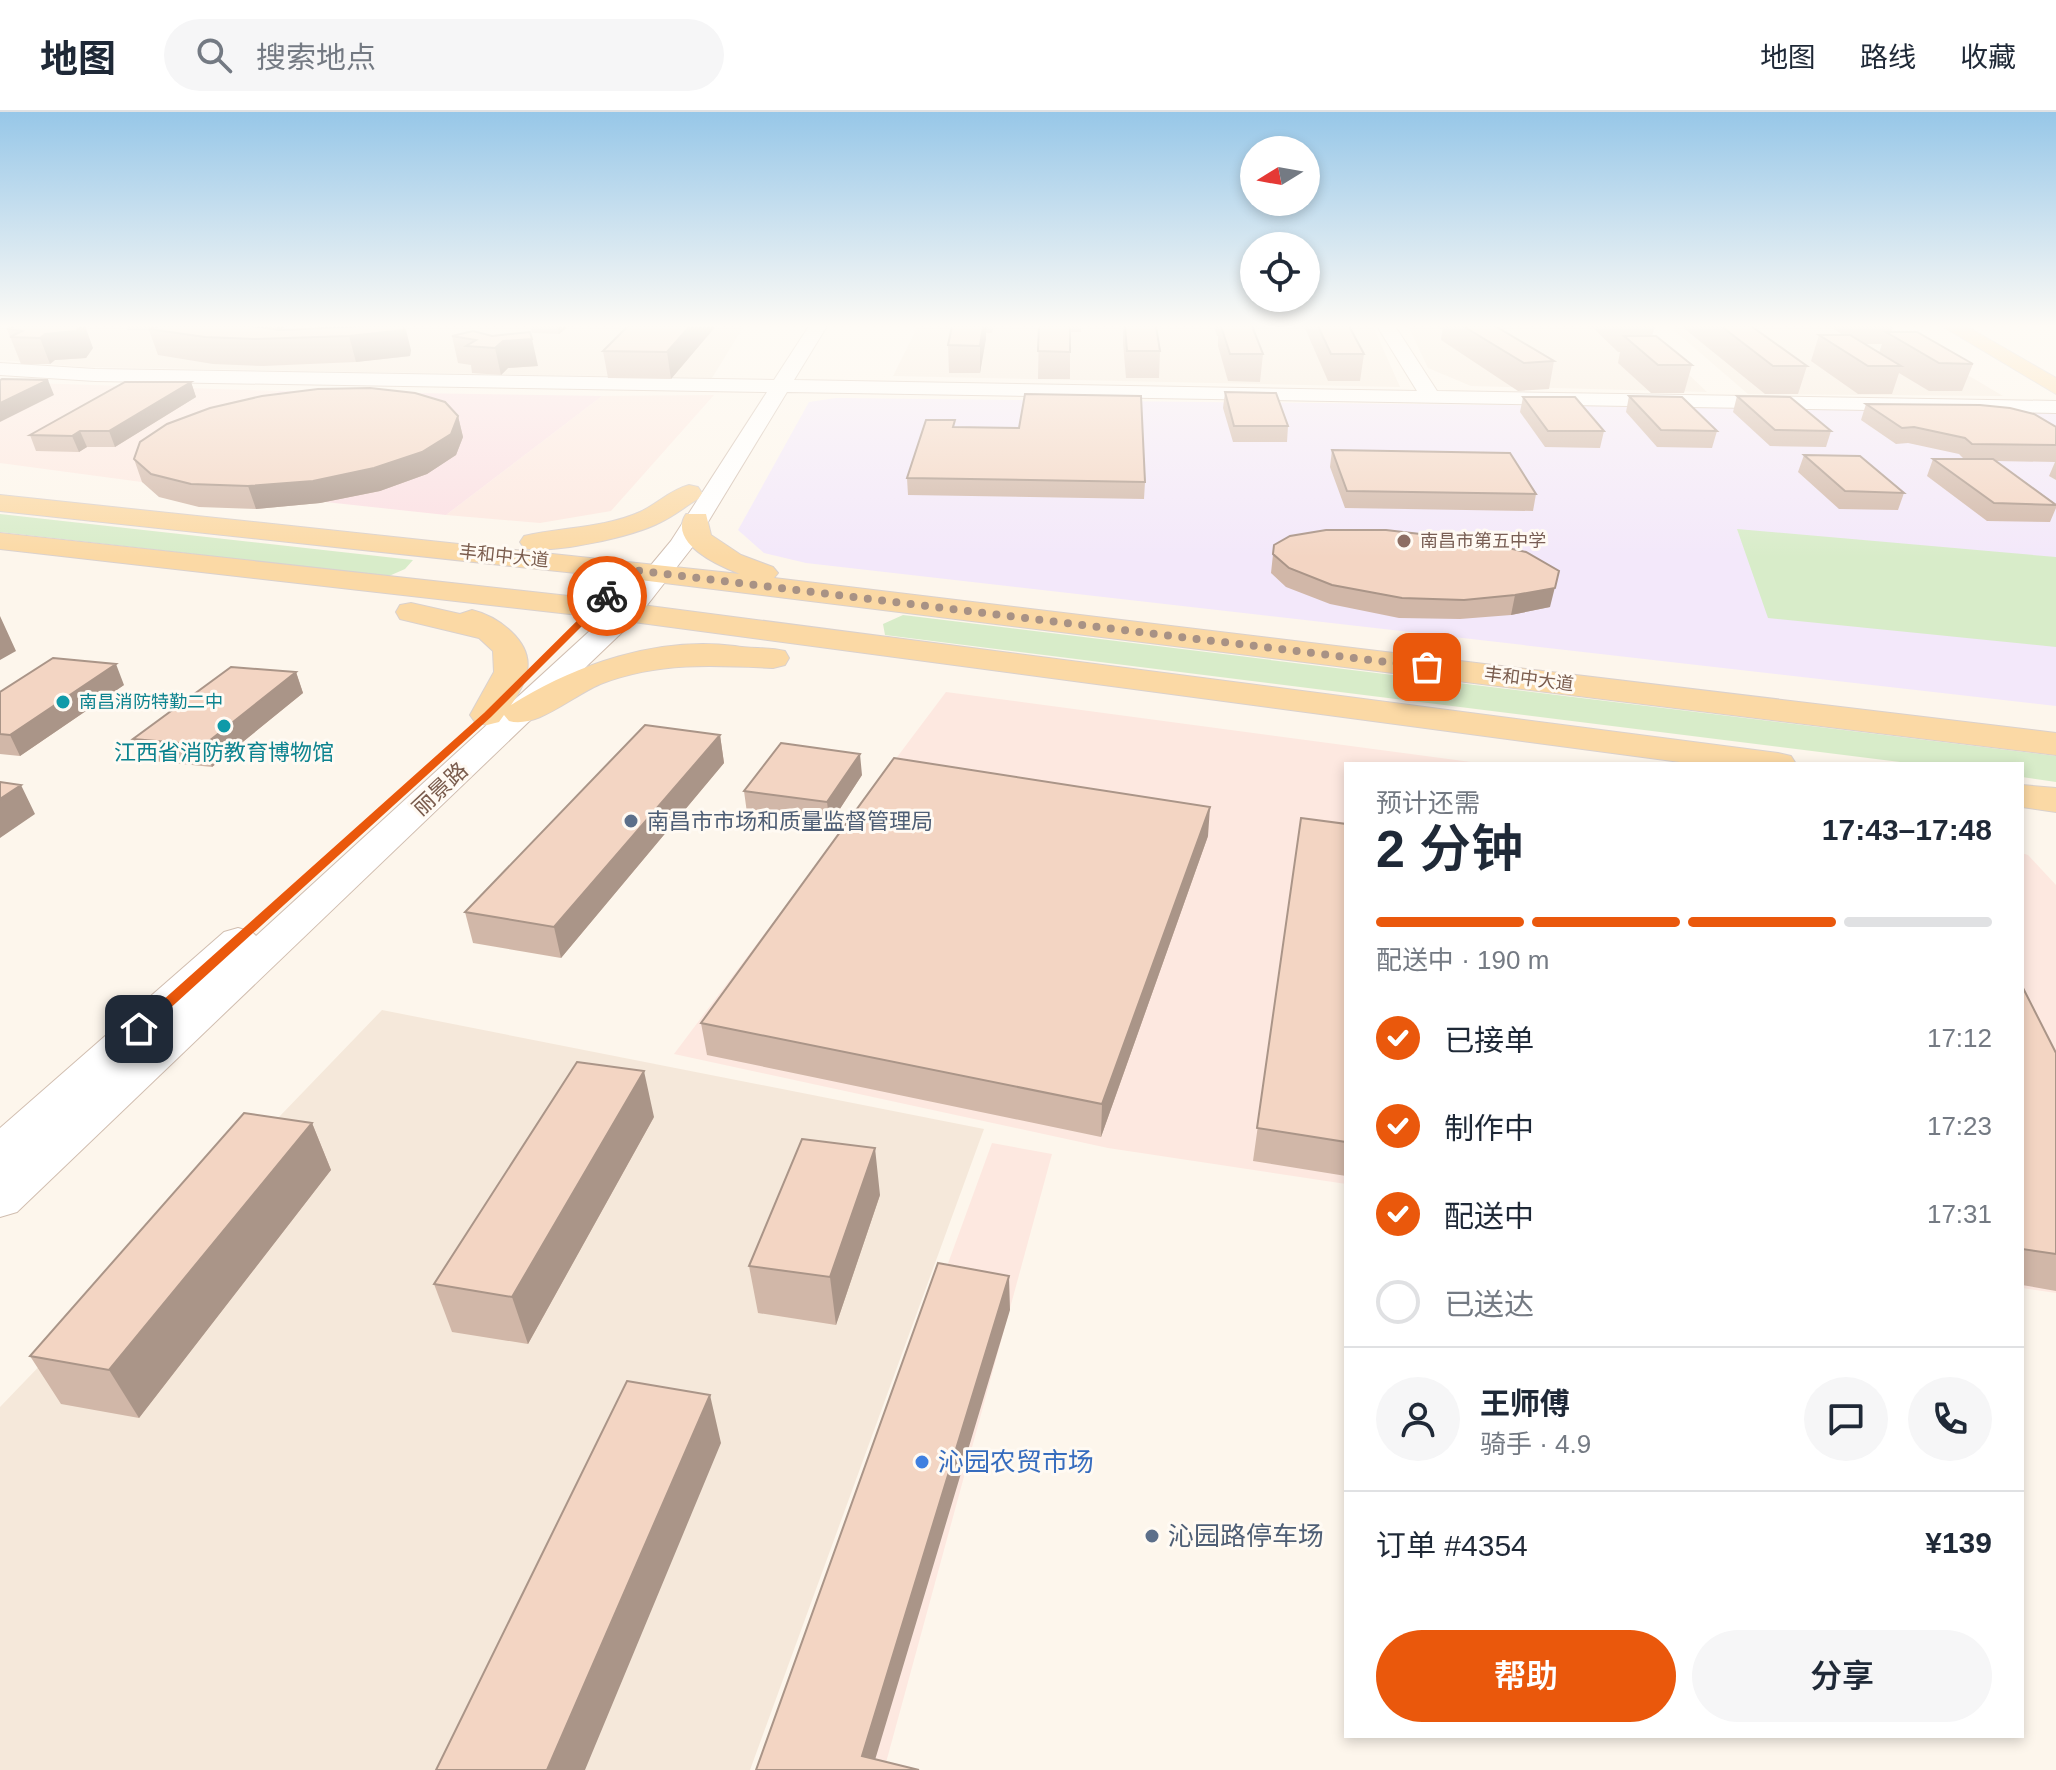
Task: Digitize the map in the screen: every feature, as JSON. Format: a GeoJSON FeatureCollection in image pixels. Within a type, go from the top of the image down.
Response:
{"type":"FeatureCollection","features":[{"type":"Feature","properties":{"kind":"main road"},"geometry":{"type":"LineString","coordinates":[[0,488],[463,538],[589,535]]}},
{"type":"Feature","properties":{"kind":"main road","name":"丰和中大道"},"geometry":{"type":"LineString","coordinates":[[0,503],[646,571],[2056,744]]}},
{"type":"Feature","properties":{"kind":"main road"},"geometry":{"type":"LineString","coordinates":[[421,547],[532,542],[589,535],[693,506],[698,538],[725,558],[766,575],[830,594]]}},
{"type":"Feature","properties":{"kind":"main road","name":"丰和中大道"},"geometry":{"type":"LineString","coordinates":[[0,541],[611,610],[1763,762]]}},
{"type":"Feature","properties":{"kind":"main road"},"geometry":{"type":"LineString","coordinates":[[725,558],[808,574],[2056,720]]}},
{"type":"Feature","properties":{"kind":"main road"},"geometry":{"type":"LineString","coordinates":[[0,561],[423,614],[494,632]]}},
{"type":"Feature","properties":{"kind":"main road"},"geometry":{"type":"LineString","coordinates":[[356,581],[464,614],[494,632],[511,648],[514,665],[504,715]]}},
{"type":"Feature","properties":{"kind":"main road"},"geometry":{"type":"LineString","coordinates":[[504,715],[572,684],[612,670],[691,654],[873,646]]}},
{"type":"Feature","properties":{"kind":"main road"},"geometry":{"type":"LineString","coordinates":[[691,654],[865,666],[1574,762]]}},
{"type":"Feature","properties":{"kind":"main road"},"geometry":{"type":"LineString","coordinates":[[2024,796],[2056,800]]}},
{"type":"Feature","properties":{"kind":"main road"},"geometry":{"type":"LineString","coordinates":[[2024,820],[2056,824]]}},
{"type":"Feature","properties":{"kind":"street","name":"丽景路"},"geometry":{"type":"LineString","coordinates":[[0,1199],[611,610],[646,571],[693,506],[760,403]]}},
{"type":"Feature","properties":{"kind":"street"},"geometry":{"type":"LineString","coordinates":[[1829,403],[2056,407]]}},
{"type":"Feature","properties":{"kind":"street","name":"丽景路"},"geometry":{"type":"LineString","coordinates":[[0,1155],[504,715]]}},
{"type":"Feature","properties":{"kind":"shaded area"},"geometry":{"type":"Polygon","coordinates":[[[0,403],[262,403],[149,483],[0,463],[0,403]]]}},
{"type":"Feature","properties":{"kind":"shaded area"},"geometry":{"type":"Polygon","coordinates":[[[262,403],[592,403],[446,515],[149,483],[262,403]]]}},
{"type":"Feature","properties":{"kind":"shaded area"},"geometry":{"type":"Polygon","coordinates":[[[592,403],[707,403],[611,511],[540,523],[446,515],[592,403]]]}},
{"type":"Feature","properties":{"kind":"shaded area","name":"南昌市第五中学"},"geometry":{"type":"Polygon","coordinates":[[[808,403],[1340,403],[2056,411],[2056,706],[806,563],[764,553],[738,530],[808,403]]]}},
{"type":"Feature","properties":{"kind":"shaded area"},"geometry":{"type":"Polygon","coordinates":[[[946,692],[1471,762],[1344,762],[1344,1184],[1108,1148],[674,1054],[946,692]]]}},
{"type":"Feature","properties":{"kind":"shaded area"},"geometry":{"type":"Polygon","coordinates":[[[2024,854],[2056,885],[2056,1293],[2024,1288],[2024,854]]]}},
{"type":"Feature","properties":{"kind":"shaded area"},"geometry":{"type":"Polygon","coordinates":[[[382,1010],[984,1129],[750,1770],[0,1770],[0,1407],[382,1010]]]}},
{"type":"Feature","properties":{"kind":"shaded area","name":"沁园农贸市场"},"geometry":{"type":"Polygon","coordinates":[[[992,1143],[1052,1154],[884,1770],[763,1770],[992,1143]]]}},
{"type":"Feature","properties":{"kind":"green space"},"geometry":{"type":"Polygon","coordinates":[[[0,514],[413,560],[405,569],[389,576],[0,532],[0,514]]]}},
{"type":"Feature","properties":{"kind":"green space"},"geometry":{"type":"Polygon","coordinates":[[[1737,529],[2056,557],[2056,647],[1768,618],[1737,529]]]}},
{"type":"Feature","properties":{"kind":"green space"},"geometry":{"type":"Polygon","coordinates":[[[903,615],[2056,756],[2056,782],[2024,777],[2024,762],[1900,762],[885,635],[883,624],[903,615]]]}},
{"type":"Feature","properties":{"kind":"building"},"geometry":{"type":"Polygon","coordinates":[[[87,403],[155,403],[109,431],[80,431],[72,436],[30,435],[87,403]]]}},
{"type":"Feature","properties":{"kind":"building"},"geometry":{"type":"Polygon","coordinates":[[[230,403],[446,403],[458,416],[451,434],[422,452],[374,468],[313,481],[248,486],[191,484],[151,474],[134,459],[140,442],[167,424],[230,403]]]}},
{"type":"Feature","properties":{"kind":"building"},"geometry":{"type":"Polygon","coordinates":[[[1023,403],[1141,403],[1145,482],[907,478],[926,420],[955,420],[953,427],[1019,428],[1023,403]]]}},
{"type":"Feature","properties":{"kind":"building"},"geometry":{"type":"Polygon","coordinates":[[[1228,403],[1280,403],[1288,426],[1234,426],[1228,403]]]}},
{"type":"Feature","properties":{"kind":"building"},"geometry":{"type":"Polygon","coordinates":[[[1528,403],[1580,403],[1604,431],[1548,431],[1528,403]]]}},
{"type":"Feature","properties":{"kind":"building"},"geometry":{"type":"Polygon","coordinates":[[[1636,403],[1689,403],[1717,431],[1661,430],[1636,403]]]}},
{"type":"Feature","properties":{"kind":"building"},"geometry":{"type":"Polygon","coordinates":[[[1745,403],[1798,403],[1831,431],[1775,430],[1745,403]]]}},
{"type":"Feature","properties":{"kind":"building"},"geometry":{"type":"Polygon","coordinates":[[[1866,404],[2010,408],[2034,414],[2056,427],[2056,445],[1972,444],[1965,438],[1914,427],[1902,428],[1866,404]]]}},
{"type":"Feature","properties":{"kind":"building"},"geometry":{"type":"Polygon","coordinates":[[[1332,450],[1510,453],[1536,494],[1347,491],[1332,450]]]}},
{"type":"Feature","properties":{"kind":"building"},"geometry":{"type":"Polygon","coordinates":[[[1804,455],[1860,456],[1904,493],[1845,491],[1804,455]]]}},
{"type":"Feature","properties":{"kind":"building"},"geometry":{"type":"Polygon","coordinates":[[[1933,459],[1993,459],[2056,505],[1994,503],[1933,459]]]}},
{"type":"Feature","properties":{"kind":"building"},"geometry":{"type":"Polygon","coordinates":[[[1326,530],[1386,530],[1472,540],[1526,552],[1559,571],[1555,588],[1515,595],[1464,600],[1402,598],[1332,585],[1289,568],[1273,554],[1274,545],[1290,536],[1326,530]]]}},
{"type":"Feature","properties":{"kind":"building"},"geometry":{"type":"Polygon","coordinates":[[[53,658],[116,664],[10,735],[0,734],[0,692],[53,658]]]}},
{"type":"Feature","properties":{"kind":"building"},"geometry":{"type":"Polygon","coordinates":[[[231,667],[296,672],[204,745],[133,739],[231,667]]]}},
{"type":"Feature","properties":{"kind":"building"},"geometry":{"type":"Polygon","coordinates":[[[645,725],[720,735],[554,927],[465,912],[645,725]]]}},
{"type":"Feature","properties":{"kind":"building"},"geometry":{"type":"Polygon","coordinates":[[[781,743],[860,754],[827,802],[744,791],[781,743]]]}},
{"type":"Feature","properties":{"kind":"building"},"geometry":{"type":"Polygon","coordinates":[[[894,758],[1210,807],[1102,1104],[701,1023],[894,758]]]}},
{"type":"Feature","properties":{"kind":"building"},"geometry":{"type":"Polygon","coordinates":[[[0,782],[21,785],[0,799],[0,782]]]}},
{"type":"Feature","properties":{"kind":"building"},"geometry":{"type":"Polygon","coordinates":[[[1301,818],[1344,824],[1344,1142],[1257,1128],[1301,818]]]}},
{"type":"Feature","properties":{"kind":"building"},"geometry":{"type":"Polygon","coordinates":[[[2024,990],[2056,1053],[2056,1254],[2024,1249],[2024,990]]]}},
{"type":"Feature","properties":{"kind":"building"},"geometry":{"type":"Polygon","coordinates":[[[577,1062],[644,1071],[512,1297],[434,1284],[577,1062]]]}},
{"type":"Feature","properties":{"kind":"building"},"geometry":{"type":"Polygon","coordinates":[[[244,1113],[312,1123],[109,1370],[30,1356],[244,1113]]]}},
{"type":"Feature","properties":{"kind":"building"},"geometry":{"type":"Polygon","coordinates":[[[802,1139],[875,1148],[830,1277],[749,1266],[802,1139]]]}},
{"type":"Feature","properties":{"kind":"building","name":"沁园农贸市场"},"geometry":{"type":"Polygon","coordinates":[[[938,1263],[1009,1276],[862,1756],[919,1770],[756,1770],[938,1263]]]}},
{"type":"Feature","properties":{"kind":"building"},"geometry":{"type":"Polygon","coordinates":[[[627,1381],[710,1395],[547,1770],[436,1770],[627,1381]]]}},
{"type":"Feature","properties":{"kind":"way so far"},"geometry":{"type":"LineString","coordinates":[[607,596],[632,570],[1427,667]]}},
{"type":"Feature","properties":{"kind":"place","name":"南昌市第五中学"},"geometry":{"type":"Point","coordinates":[1404,541]}},
{"type":"Feature","properties":{"kind":"place","name":"南昌消防特勤二中"},"geometry":{"type":"Point","coordinates":[63,702]}},
{"type":"Feature","properties":{"kind":"place","name":"江西省消防教育博物馆"},"geometry":{"type":"Point","coordinates":[224,726]}},
{"type":"Feature","properties":{"kind":"place","name":"南昌市市场和质量监督管理局"},"geometry":{"type":"Point","coordinates":[631,821]}},
{"type":"Feature","properties":{"kind":"place","name":"沁园农贸市场"},"geometry":{"type":"Point","coordinates":[922,1462]}},
{"type":"Feature","properties":{"kind":"place","name":"沁园路停车场"},"geometry":{"type":"Point","coordinates":[1152,1536]}},
{"type":"Feature","properties":{"kind":"route"},"geometry":{"type":"LineString","coordinates":[[139,1029],[487,715],[607,596]]}}]}
